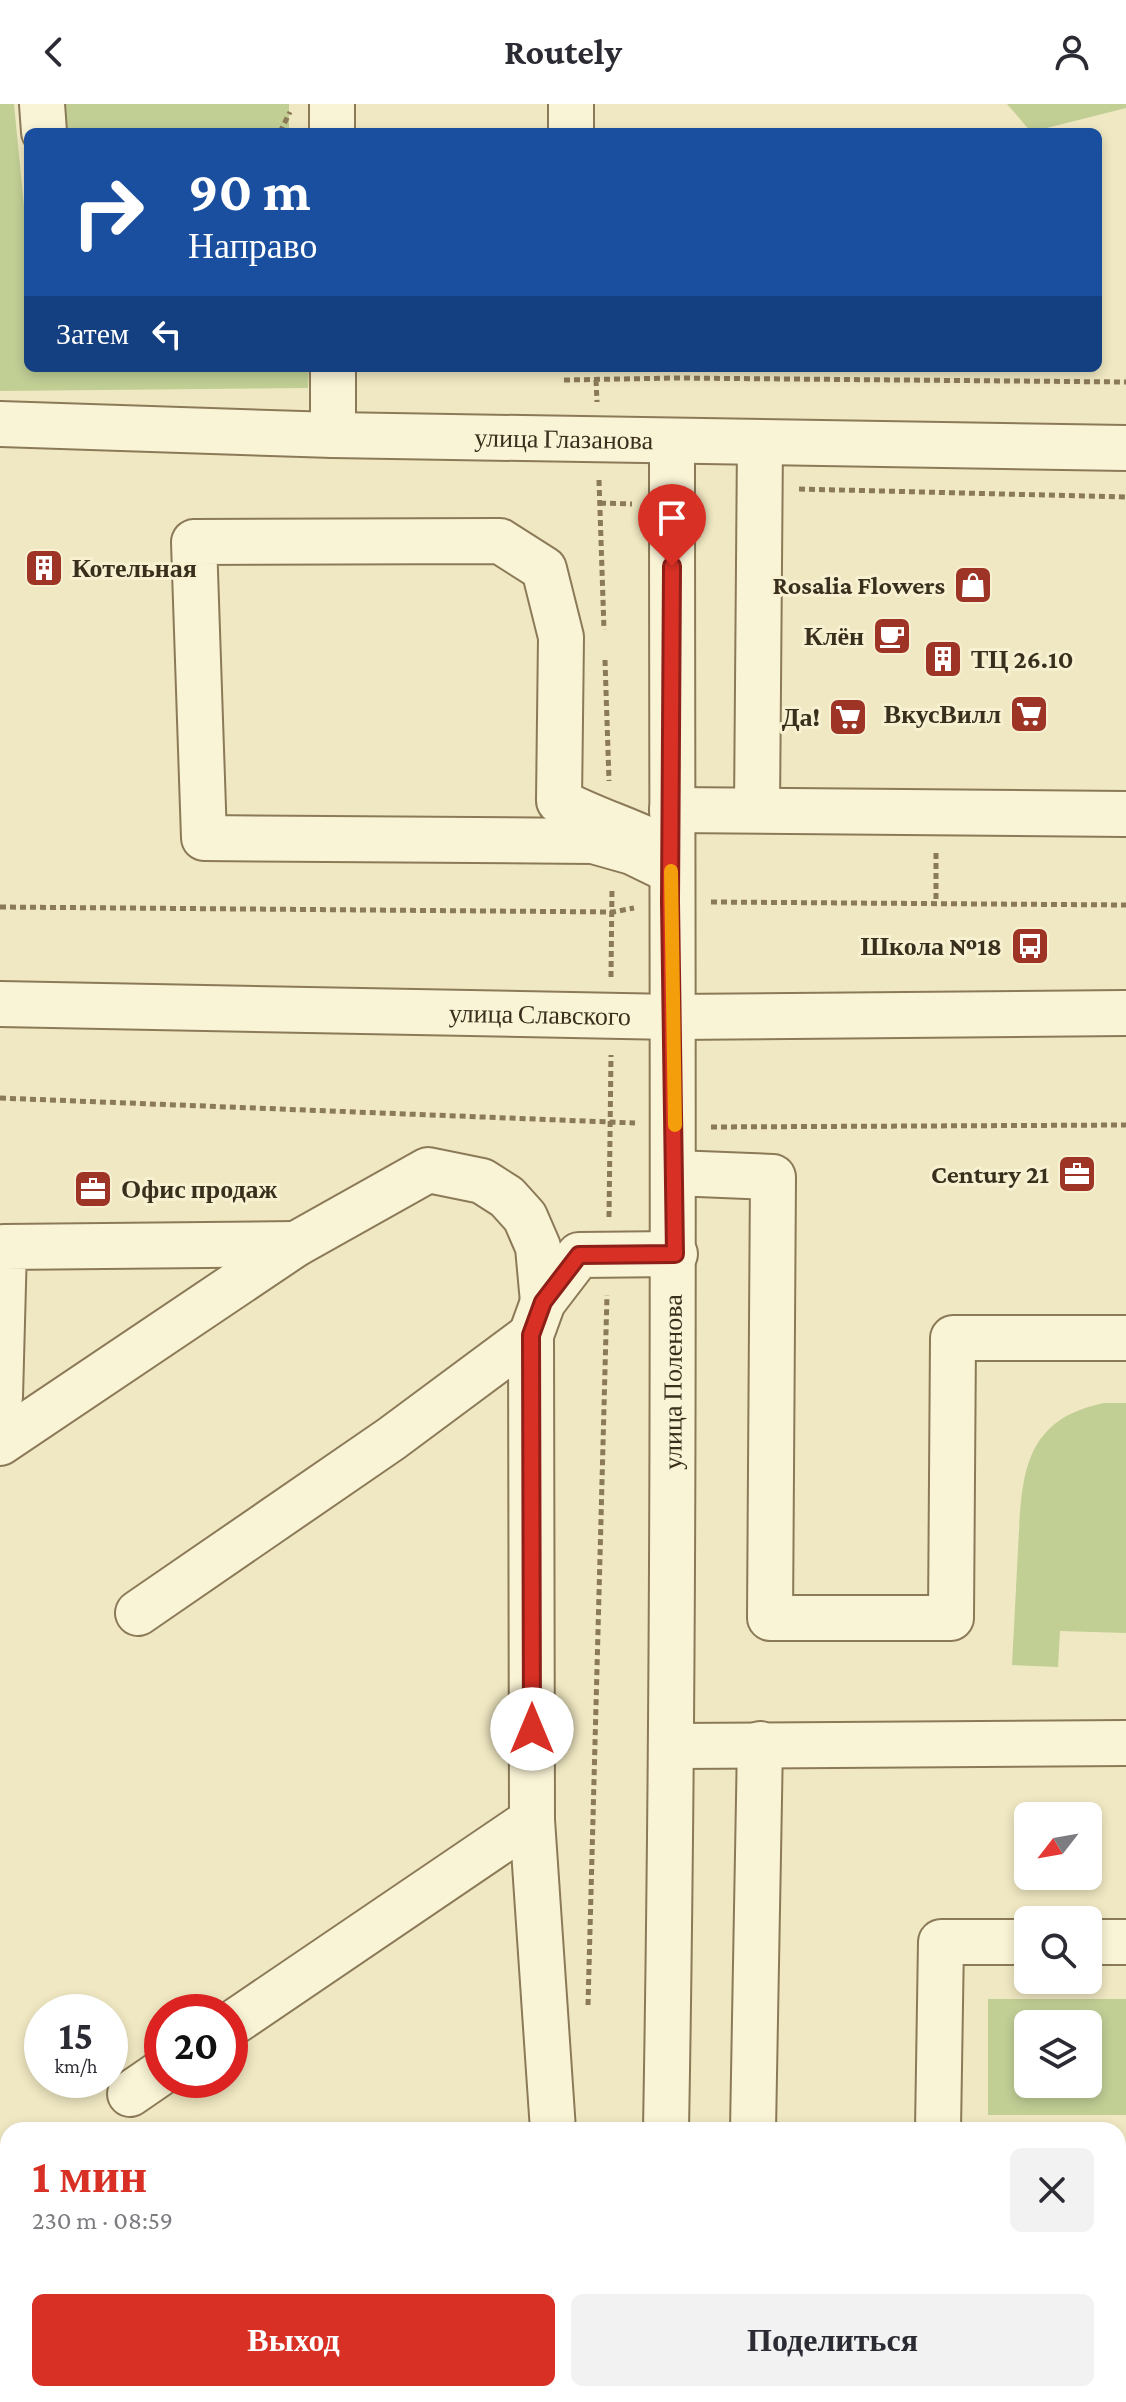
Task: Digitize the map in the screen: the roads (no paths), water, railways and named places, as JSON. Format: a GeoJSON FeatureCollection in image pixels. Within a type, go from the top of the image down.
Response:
{"type":"FeatureCollection","features":[{"type":"Feature","properties":{"kind":"street"},"geometry":{"type":"LineString","coordinates":[[42,104],[44,128]]}},
{"type":"Feature","properties":{"kind":"street"},"geometry":{"type":"LineString","coordinates":[[332,104],[332,128]]}},
{"type":"Feature","properties":{"kind":"street"},"geometry":{"type":"LineString","coordinates":[[571,104],[571,128]]}},
{"type":"Feature","properties":{"kind":"street"},"geometry":{"type":"LineString","coordinates":[[333,372],[333,435]]}},
{"type":"Feature","properties":{"kind":"street","name":"улица Глазанова"},"geometry":{"type":"LineString","coordinates":[[0,424],[333,435],[1126,448]]}},
{"type":"Feature","properties":{"kind":"street","name":"улица Поленова"},"geometry":{"type":"LineString","coordinates":[[666,2122],[673,1746],[675,1254],[671,859],[672,442]]}},
{"type":"Feature","properties":{"kind":"street"},"geometry":{"type":"LineString","coordinates":[[757,809],[760,443]]}},
{"type":"Feature","properties":{"kind":"street"},"geometry":{"type":"LineString","coordinates":[[671,859],[639,833],[593,819],[559,801],[561,637],[544,569],[500,541],[194,542],[204,838],[593,841],[671,859],[757,809],[1126,814]]}},
{"type":"Feature","properties":{"kind":"street","name":"улица Славского"},"geometry":{"type":"LineString","coordinates":[[0,1004],[673,1017],[1126,1013]]}},
{"type":"Feature","properties":{"kind":"street"},"geometry":{"type":"LineString","coordinates":[[0,1443],[296,1244],[428,1170],[457,1173],[482,1181],[507,1197],[525,1217],[538,1247],[532,1820],[552,2122]]}},
{"type":"Feature","properties":{"kind":"street"},"geometry":{"type":"LineString","coordinates":[[674,1173],[773,1177],[770,1618],[951,1618],[953,1338],[1126,1338]]}},
{"type":"Feature","properties":{"kind":"street"},"geometry":{"type":"LineString","coordinates":[[0,1397],[4,1247],[296,1244]]}},
{"type":"Feature","properties":{"kind":"street"},"geometry":{"type":"LineString","coordinates":[[138,1613],[391,1439],[537,1319],[579,1255],[675,1254]]}},
{"type":"Feature","properties":{"kind":"street"},"geometry":{"type":"LineString","coordinates":[[673,1746],[1126,1743]]}},
{"type":"Feature","properties":{"kind":"street"},"geometry":{"type":"LineString","coordinates":[[753,2122],[760,1744]]}},
{"type":"Feature","properties":{"kind":"street"},"geometry":{"type":"LineString","coordinates":[[248,2013],[532,1820]]}},
{"type":"Feature","properties":{"kind":"street"},"geometry":{"type":"LineString","coordinates":[[938,2122],[941,1942],[1014,1942]]}},
{"type":"Feature","properties":{"kind":"street"},"geometry":{"type":"LineString","coordinates":[[1102,1942],[1126,1942]]}},
{"type":"Feature","properties":{"kind":"place","name":"Котельная"},"geometry":{"type":"Point","coordinates":[44,568]}},
{"type":"Feature","properties":{"kind":"place","name":"Rosalia Flowers"},"geometry":{"type":"Point","coordinates":[973,585]}},
{"type":"Feature","properties":{"kind":"place","name":"Клён"},"geometry":{"type":"Point","coordinates":[892,636]}},
{"type":"Feature","properties":{"kind":"place","name":"ТЦ 26.10"},"geometry":{"type":"Point","coordinates":[943,659]}},
{"type":"Feature","properties":{"kind":"place","name":"ВкусВилл"},"geometry":{"type":"Point","coordinates":[1029,714]}},
{"type":"Feature","properties":{"kind":"place","name":"Да!"},"geometry":{"type":"Point","coordinates":[848,717]}},
{"type":"Feature","properties":{"kind":"place","name":"Школа №18"},"geometry":{"type":"Point","coordinates":[1030,946]}},
{"type":"Feature","properties":{"kind":"place","name":"Century 21"},"geometry":{"type":"Point","coordinates":[1077,1174]}},
{"type":"Feature","properties":{"kind":"place","name":"Офис продаж"},"geometry":{"type":"Point","coordinates":[93,1189]}}]}
